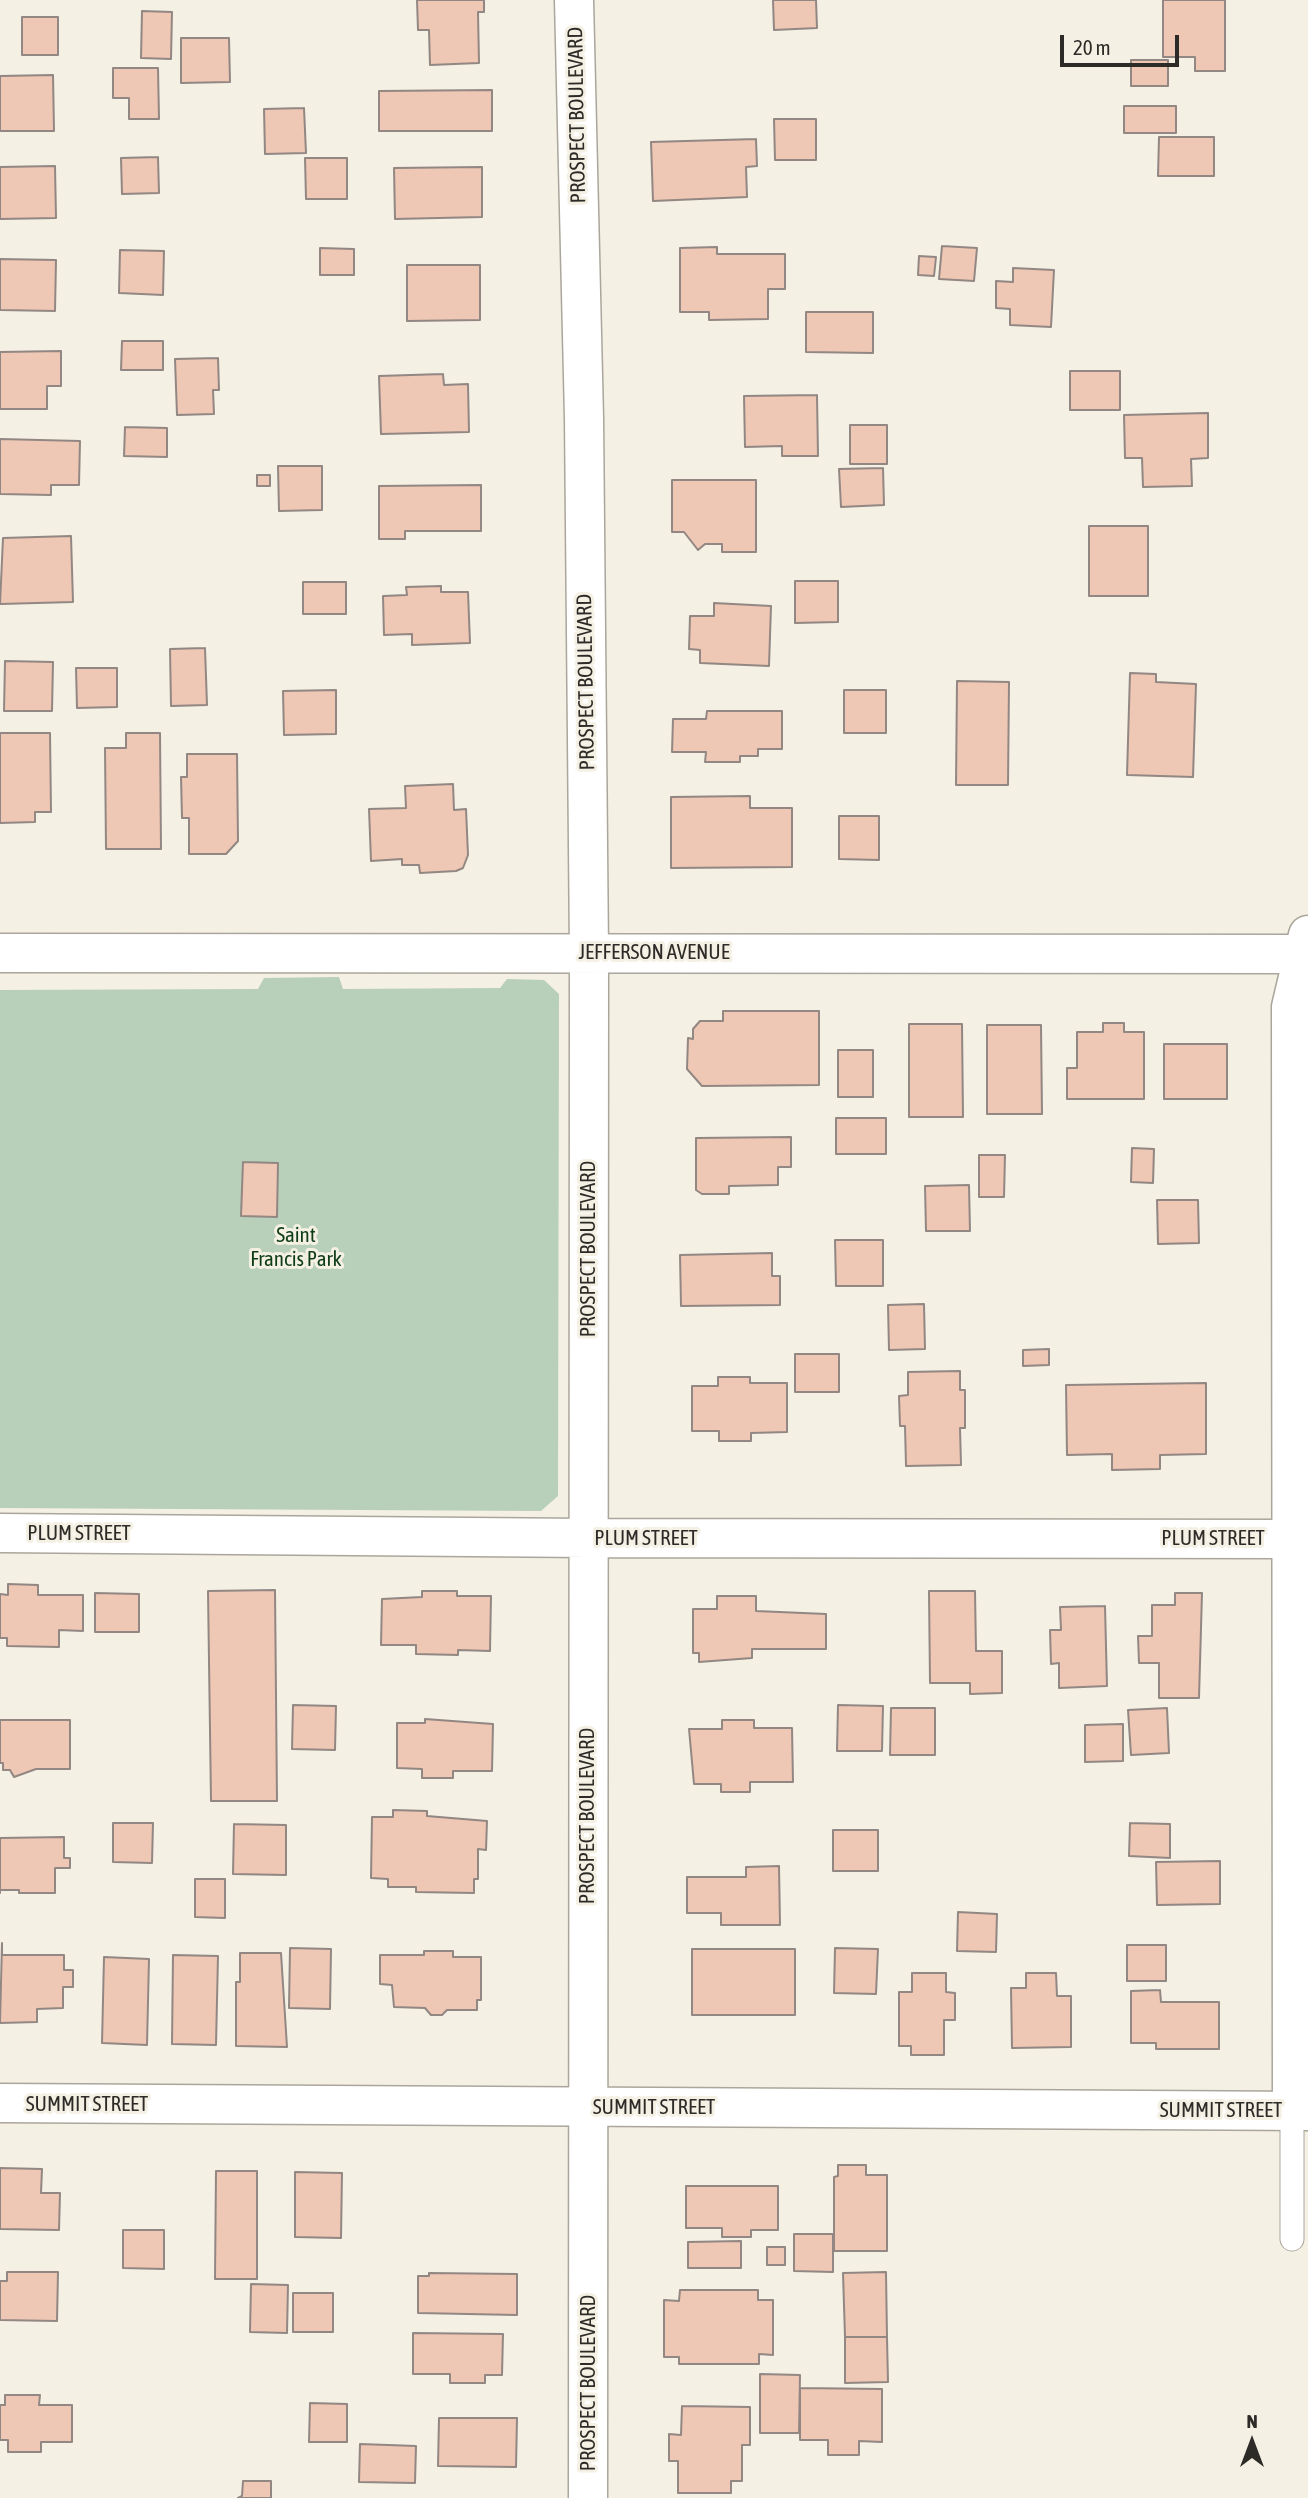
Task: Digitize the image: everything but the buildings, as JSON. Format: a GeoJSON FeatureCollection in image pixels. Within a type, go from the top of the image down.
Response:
{"type":"FeatureCollection","features":[{"type":"Feature","properties":{"kind":"street","name":"PROSPECT BOULEVARD"},"geometry":{"type":"LineString","coordinates":[[574,0],[584,418],[589,952],[588,2498]]}},
{"type":"Feature","properties":{"kind":"street","name":"JEFFERSON AVENUE"},"geometry":{"type":"LineString","coordinates":[[0,953],[1306,947]]}},
{"type":"Feature","properties":{"kind":"street"},"geometry":{"type":"LineString","coordinates":[[1300,2111],[1292,1538],[1291,1007],[1306,947]]}},
{"type":"Feature","properties":{"kind":"street","name":"PLUM STREET"},"geometry":{"type":"LineString","coordinates":[[0,1533],[587,1538],[1292,1538]]}},
{"type":"Feature","properties":{"kind":"street","name":"SUMMIT STREET"},"geometry":{"type":"LineString","coordinates":[[0,2103],[1300,2111]]}},
{"type":"Feature","properties":{"kind":"lane"},"geometry":{"type":"LineString","coordinates":[[1292,2239],[1300,2111]]}},
{"type":"Feature","properties":{"kind":"green space","name":"Saint Francis Park"},"geometry":{"type":"Polygon","coordinates":[[[339,977],[343,989],[500,988],[507,979],[544,980],[559,994],[558,1496],[541,1511],[0,1508],[0,990],[258,989],[264,978],[339,977]]]}}]}
